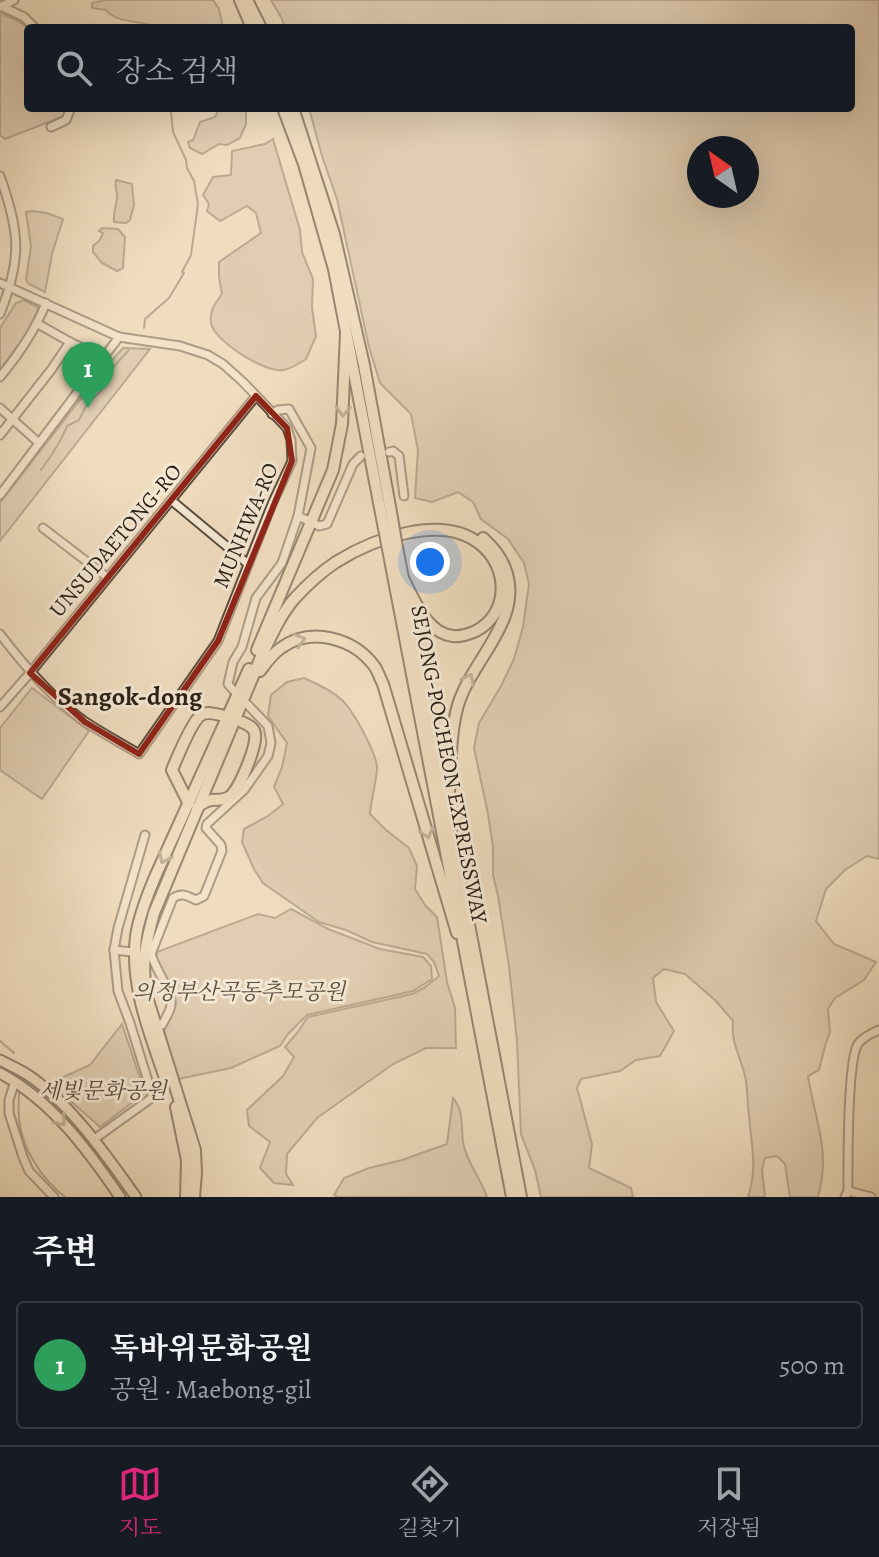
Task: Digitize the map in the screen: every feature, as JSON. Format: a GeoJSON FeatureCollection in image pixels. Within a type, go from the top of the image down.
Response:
{"type":"FeatureCollection","features":[{"type":"Feature","properties":{"kind":"highway"},"geometry":{"type":"LineString","coordinates":[[240,0],[250,24]]}},
{"type":"Feature","properties":{"kind":"highway"},"geometry":{"type":"LineString","coordinates":[[247,0],[259,24]]}},
{"type":"Feature","properties":{"kind":"highway","name":"SEJONG-POCHEON EXPRESSWAY"},"geometry":{"type":"LineString","coordinates":[[284,112],[304,164],[334,269],[386,513]]}},
{"type":"Feature","properties":{"kind":"highway","name":"SEJONG-POCHEON EXPRESSWAY"},"geometry":{"type":"LineString","coordinates":[[294,112],[334,234],[364,365],[392,548],[512,1197]]}},
{"type":"Feature","properties":{"kind":"highway"},"geometry":{"type":"LineString","coordinates":[[219,800],[205,780],[333,470],[342,424],[346,333]]}},
{"type":"Feature","properties":{"kind":"highway"},"geometry":{"type":"LineString","coordinates":[[259,648],[284,604],[301,585],[349,549],[413,526],[459,527],[485,539],[500,556],[507,573],[510,586],[508,605],[503,622],[474,670],[458,706],[453,729],[448,810]]}},
{"type":"Feature","properties":{"kind":"highway"},"geometry":{"type":"LineString","coordinates":[[188,1197],[187,1160],[177,1111],[144,1016],[137,983],[136,934],[143,906],[279,622],[293,600],[334,564],[359,550],[407,533],[441,530],[456,533],[469,537],[490,554],[498,566],[502,598],[493,618],[484,627],[469,635],[454,637],[440,633],[425,619],[403,578]]}},
{"type":"Feature","properties":{"kind":"highway","name":"SEJONG-POCHEON EXPRESSWAY"},"geometry":{"type":"LineString","coordinates":[[392,548],[403,578],[521,1197]]}},
{"type":"Feature","properties":{"kind":"highway"},"geometry":{"type":"LineString","coordinates":[[243,696],[281,647],[309,637],[325,637],[347,644],[375,668],[383,684],[448,906],[469,965]]}},
{"type":"Feature","properties":{"kind":"highway"},"geometry":{"type":"LineString","coordinates":[[194,804],[172,770],[200,716],[205,713],[221,715]]}},
{"type":"Feature","properties":{"kind":"highway"},"geometry":{"type":"LineString","coordinates":[[194,804],[226,800],[233,795],[255,740],[251,726],[242,722]]}},
{"type":"Feature","properties":{"kind":"highway"},"geometry":{"type":"LineString","coordinates":[[179,784],[205,780]]}},
{"type":"Feature","properties":{"kind":"main road"},"geometry":{"type":"LineString","coordinates":[[0,1060],[48,1090],[93,1140],[136,1197]]}},
{"type":"Feature","properties":{"kind":"main road"},"geometry":{"type":"LineString","coordinates":[[0,1073],[50,1109],[120,1197]]}},
{"type":"Feature","properties":{"kind":"street"},"geometry":{"type":"LineString","coordinates":[[1,6],[14,0]]}},
{"type":"Feature","properties":{"kind":"street"},"geometry":{"type":"LineString","coordinates":[[1,6],[24,17],[31,24]]}},
{"type":"Feature","properties":{"kind":"street"},"geometry":{"type":"LineString","coordinates":[[51,127],[66,120],[69,112]]}},
{"type":"Feature","properties":{"kind":"street"},"geometry":{"type":"LineString","coordinates":[[0,176],[16,234],[17,254],[11,287],[0,314]]}},
{"type":"Feature","properties":{"kind":"street","name":"MUNHWA-RO"},"geometry":{"type":"LineString","coordinates":[[0,283],[119,337],[180,346],[208,355],[223,364],[287,428],[292,461],[218,641],[139,754],[85,722],[49,692],[0,634]]}},
{"type":"Feature","properties":{"kind":"street"},"geometry":{"type":"LineString","coordinates":[[0,377],[38,324],[46,303]]}},
{"type":"Feature","properties":{"kind":"street"},"geometry":{"type":"LineString","coordinates":[[38,324],[103,358]]}},
{"type":"Feature","properties":{"kind":"street"},"geometry":{"type":"LineString","coordinates":[[0,495],[119,337]]}},
{"type":"Feature","properties":{"kind":"street"},"geometry":{"type":"LineString","coordinates":[[0,435],[70,342]]}},
{"type":"Feature","properties":{"kind":"street","name":"UNSUDAETONG-RO"},"geometry":{"type":"LineString","coordinates":[[0,707],[256,396]]}},
{"type":"Feature","properties":{"kind":"street"},"geometry":{"type":"LineString","coordinates":[[0,408],[39,443]]}},
{"type":"Feature","properties":{"kind":"street"},"geometry":{"type":"LineString","coordinates":[[162,1025],[171,1005],[170,997],[150,954],[173,898],[184,895],[196,900],[204,896],[222,851],[221,845],[206,828],[207,824],[244,790],[268,756],[271,743],[268,726],[243,696],[228,684],[256,598],[282,563],[298,516],[311,448],[289,409],[272,414]]}},
{"type":"Feature","properties":{"kind":"street"},"geometry":{"type":"LineString","coordinates":[[389,452],[393,451],[399,456],[404,496]]}},
{"type":"Feature","properties":{"kind":"street"},"geometry":{"type":"LineString","coordinates":[[298,516],[319,526],[327,524],[353,464],[361,456]]}},
{"type":"Feature","properties":{"kind":"street"},"geometry":{"type":"LineString","coordinates":[[171,500],[248,564]]}},
{"type":"Feature","properties":{"kind":"street"},"geometry":{"type":"LineString","coordinates":[[43,528],[107,577]]}},
{"type":"Feature","properties":{"kind":"street"},"geometry":{"type":"LineString","coordinates":[[93,1140],[153,1097],[118,991],[114,950],[145,835]]}},
{"type":"Feature","properties":{"kind":"street"},"geometry":{"type":"LineString","coordinates":[[114,950],[132,952]]}},
{"type":"Feature","properties":{"kind":"street"},"geometry":{"type":"LineString","coordinates":[[871,1197],[846,1194],[849,1119],[853,1055],[859,1043],[879,1030]]}},
{"type":"Feature","properties":{"kind":"street"},"geometry":{"type":"LineString","coordinates":[[15,1081],[9,1100],[15,1135],[29,1171],[54,1197]]}},
{"type":"Feature","properties":{"kind":"highlighted area"},"geometry":{"type":"Polygon","coordinates":[[[256,396],[287,428],[292,461],[218,641],[139,754],[85,722],[30,673],[256,396]]]}},
{"type":"Feature","properties":{"kind":"green space"},"geometry":{"type":"Polygon","coordinates":[[[105,0],[213,0],[222,24],[145,24],[120,19],[106,10],[92,8],[92,3],[105,0]]]}},
{"type":"Feature","properties":{"kind":"green space"},"geometry":{"type":"Polygon","coordinates":[[[271,0],[879,0],[879,859],[867,856],[845,870],[826,889],[816,921],[834,944],[876,962],[864,980],[835,998],[828,1009],[830,1032],[819,1070],[808,1076],[822,1150],[822,1180],[818,1197],[790,1197],[785,1164],[777,1156],[765,1158],[762,1170],[765,1197],[748,1197],[753,1176],[752,1146],[746,1081],[735,1043],[733,1021],[685,974],[664,969],[653,978],[656,1002],[674,1031],[660,1056],[636,1060],[620,1071],[581,1079],[577,1088],[592,1144],[589,1168],[631,1188],[633,1197],[541,1197],[535,1170],[521,1134],[517,1041],[509,966],[493,875],[488,814],[474,748],[479,723],[514,659],[523,627],[529,584],[524,563],[508,539],[481,519],[473,502],[458,492],[432,502],[415,498],[418,450],[411,414],[380,383],[369,347],[337,199],[310,112],[855,112],[855,24],[284,24],[271,0]]]}},
{"type":"Feature","properties":{"kind":"green space"},"geometry":{"type":"Polygon","coordinates":[[[0,13],[24,25],[24,112],[65,112],[64,116],[5,139],[0,135],[0,13]]]}},
{"type":"Feature","properties":{"kind":"green space"},"geometry":{"type":"Polygon","coordinates":[[[218,112],[246,112],[246,124],[240,138],[227,145],[219,144],[202,154],[190,148],[188,142],[193,140],[200,122],[215,117],[218,112]]]}},
{"type":"Feature","properties":{"kind":"green space"},"geometry":{"type":"Polygon","coordinates":[[[273,139],[300,230],[302,252],[313,279],[312,308],[316,336],[306,359],[283,370],[253,361],[230,347],[214,330],[211,315],[222,294],[219,262],[261,233],[256,213],[247,206],[220,221],[207,211],[209,204],[203,195],[213,177],[231,175],[232,151],[265,144],[273,139]]]}},
{"type":"Feature","properties":{"kind":"green space"},"geometry":{"type":"Polygon","coordinates":[[[116,180],[132,184],[134,205],[130,220],[126,223],[114,222],[116,180]]]}},
{"type":"Feature","properties":{"kind":"green space"},"geometry":{"type":"Polygon","coordinates":[[[26,212],[63,219],[45,292],[26,280],[31,246],[26,212]]]}},
{"type":"Feature","properties":{"kind":"green space"},"geometry":{"type":"Polygon","coordinates":[[[102,228],[118,229],[125,237],[123,268],[117,271],[102,263],[93,252],[93,246],[103,233],[99,231],[102,228]]]}},
{"type":"Feature","properties":{"kind":"green space"},"geometry":{"type":"Polygon","coordinates":[[[24,300],[38,310],[27,333],[0,370],[0,328],[16,303],[24,300]]]}},
{"type":"Feature","properties":{"kind":"green space"},"geometry":{"type":"Polygon","coordinates":[[[123,348],[150,349],[0,541],[0,503],[123,348]]]}},
{"type":"Feature","properties":{"kind":"green space"},"geometry":{"type":"Polygon","coordinates":[[[304,678],[343,701],[374,754],[377,769],[370,814],[409,848],[417,866],[415,889],[437,917],[447,982],[455,1008],[456,1048],[426,1048],[393,1064],[317,1118],[287,1154],[286,1174],[293,1185],[274,1183],[260,1168],[270,1142],[249,1126],[247,1110],[283,1076],[294,1057],[285,1047],[308,1017],[412,994],[439,976],[427,954],[372,942],[319,922],[263,883],[254,869],[242,842],[244,829],[283,804],[274,787],[287,743],[268,716],[271,695],[287,682],[304,678]]]}},
{"type":"Feature","properties":{"kind":"green space"},"geometry":{"type":"Polygon","coordinates":[[[32,688],[89,731],[42,799],[0,770],[0,728],[32,688]]]}},
{"type":"Feature","properties":{"kind":"green space","name":"의정부산곡동추모공원"},"geometry":{"type":"Polygon","coordinates":[[[291,909],[328,929],[380,949],[423,957],[431,966],[432,979],[413,991],[307,1015],[280,1046],[231,1068],[178,1079],[164,1031],[174,999],[156,963],[157,952],[258,914],[275,918],[291,909]]]}},
{"type":"Feature","properties":{"kind":"green space","name":"세빛문화공원"},"geometry":{"type":"Polygon","coordinates":[[[122,1024],[145,1093],[100,1127],[50,1083],[90,1065],[122,1024]]]}},
{"type":"Feature","properties":{"kind":"green space"},"geometry":{"type":"Polygon","coordinates":[[[453,1098],[460,1113],[465,1149],[487,1197],[334,1195],[344,1178],[447,1144],[453,1098]]]}},
{"type":"Feature","properties":{"kind":"waterway"},"geometry":{"type":"LineString","coordinates":[[144,328],[145,319],[169,298],[184,273],[191,255],[198,204],[194,181],[173,132],[171,112]]}},
{"type":"Feature","properties":{"kind":"waterway"},"geometry":{"type":"LineString","coordinates":[[41,470],[67,426],[79,420],[87,404],[102,390],[108,373],[129,350]]}},
{"type":"Feature","properties":{"kind":"waterway"},"geometry":{"type":"LineString","coordinates":[[0,1041],[14,1053]]}},
{"type":"Feature","properties":{"kind":"waterway"},"geometry":{"type":"LineString","coordinates":[[19,1093],[19,1119],[24,1141],[41,1172],[65,1197]]}},
{"type":"Feature","properties":{"kind":"place","name":"독바위문화공원"},"geometry":{"type":"Point","coordinates":[88,408]}},
{"type":"Feature","properties":{"kind":"district","name":"Sangok-dong"},"geometry":{"type":"Point","coordinates":[130,696]}}]}
